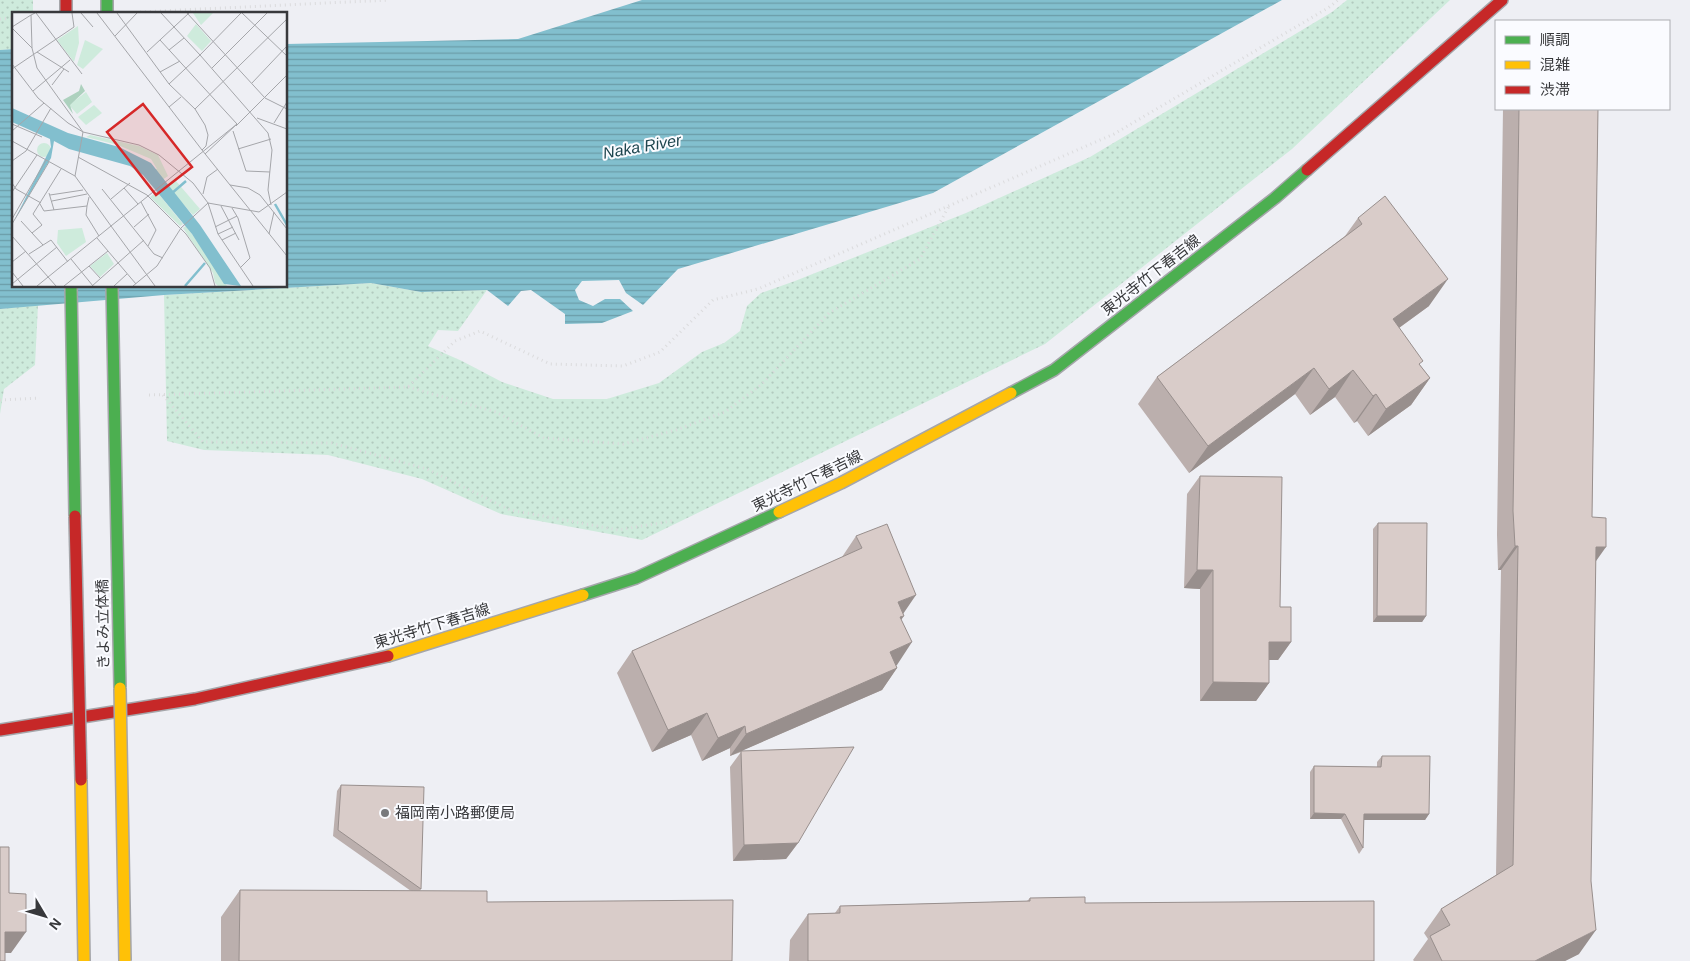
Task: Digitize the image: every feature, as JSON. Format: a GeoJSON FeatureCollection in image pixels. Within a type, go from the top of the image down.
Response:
{"type":"FeatureCollection","features":[{"type":"Feature","properties":{"kind":"main road","name":"東光寺竹下春吉線"},"geometry":{"type":"LineString","coordinates":[[0,730],[195,700],[378,659],[636,578],[841,483],[1054,370],[1274,198],[1502,0]]}},
{"type":"Feature","properties":{"kind":"main road","name":"きよみ立体橋"},"geometry":{"type":"LineString","coordinates":[[71,288],[84,961]]}},
{"type":"Feature","properties":{"kind":"main road","name":"きよみ立体橋"},"geometry":{"type":"LineString","coordinates":[[112,288],[125,961]]}},
{"type":"Feature","properties":{"kind":"path"},"geometry":{"type":"LineString","coordinates":[[137,12],[389,0]]}},
{"type":"Feature","properties":{"kind":"path"},"geometry":{"type":"LineString","coordinates":[[408,387],[455,341],[480,331],[550,364],[623,366],[660,352],[712,300],[758,289],[1114,134],[1328,8],[1338,0]]}},
{"type":"Feature","properties":{"kind":"path"},"geometry":{"type":"LineString","coordinates":[[144,395],[408,387],[496,412],[544,438],[623,444],[676,430],[725,412],[762,384],[829,313],[920,259],[949,206]]}},
{"type":"Feature","properties":{"kind":"path"},"geometry":{"type":"LineString","coordinates":[[162,394],[203,442],[332,443],[427,469],[510,510],[618,530],[674,521]]}},
{"type":"Feature","properties":{"kind":"path"},"geometry":{"type":"LineString","coordinates":[[0,400],[42,398]]}},
{"type":"Feature","properties":{"kind":"green space"},"geometry":{"type":"Polygon","coordinates":[[[0,0],[33,0],[33,12],[12,12],[12,49],[0,50],[0,0]]]}},
{"type":"Feature","properties":{"kind":"green space"},"geometry":{"type":"Polygon","coordinates":[[[1347,0],[1450,0],[1292,149],[1045,344],[642,540],[501,514],[422,479],[328,455],[204,450],[167,441],[164,295],[371,283],[421,292],[487,290],[458,331],[438,330],[428,346],[502,382],[553,399],[607,399],[659,383],[702,352],[724,343],[740,331],[747,306],[761,293],[966,213],[1090,157],[1332,12],[1347,0]]]}},
{"type":"Feature","properties":{"kind":"green space"},"geometry":{"type":"Polygon","coordinates":[[[38,305],[35,365],[4,389],[0,414],[0,309],[38,305]]]}},
{"type":"Feature","properties":{"kind":"water","name":"Naka River"},"geometry":{"type":"Polygon","coordinates":[[[642,0],[1282,0],[933,193],[678,269],[643,305],[626,293],[619,280],[582,281],[575,290],[579,300],[593,306],[605,299],[620,299],[633,311],[602,323],[565,324],[565,314],[531,290],[521,291],[508,306],[487,290],[421,292],[371,283],[288,288],[288,44],[518,39],[642,0]]]}},
{"type":"Feature","properties":{"kind":"water"},"geometry":{"type":"Polygon","coordinates":[[[12,49],[12,288],[285,288],[164,295],[0,309],[0,50],[12,49]]]}},
{"type":"Feature","properties":{"kind":"building"},"geometry":{"type":"Polygon","coordinates":[[[1519,110],[1598,110],[1592,517],[1606,518],[1606,547],[1596,547],[1591,881],[1596,930],[1535,961],[1442,961],[1430,936],[1450,925],[1441,909],[1513,865],[1518,546],[1515,546],[1513,511],[1519,110]]]}},
{"type":"Feature","properties":{"kind":"building"},"geometry":{"type":"Polygon","coordinates":[[[1385,196],[1448,279],[1393,319],[1423,361],[1419,364],[1430,378],[1386,409],[1376,394],[1373,396],[1353,370],[1329,389],[1314,368],[1208,446],[1157,377],[1362,224],[1358,218],[1385,196]]]}},
{"type":"Feature","properties":{"kind":"building"},"geometry":{"type":"Polygon","coordinates":[[[1200,476],[1282,477],[1280,607],[1291,607],[1291,642],[1269,642],[1269,683],[1213,682],[1213,570],[1197,570],[1200,476]]]}},
{"type":"Feature","properties":{"kind":"building"},"geometry":{"type":"Polygon","coordinates":[[[1378,523],[1427,523],[1426,616],[1377,616],[1378,523]]]}},
{"type":"Feature","properties":{"kind":"building"},"geometry":{"type":"Polygon","coordinates":[[[887,524],[916,595],[898,602],[904,616],[900,617],[912,642],[890,652],[897,668],[746,734],[745,726],[718,738],[707,713],[668,730],[632,651],[862,548],[856,536],[887,524]]]}},
{"type":"Feature","properties":{"kind":"building"},"geometry":{"type":"Polygon","coordinates":[[[854,747],[798,843],[744,845],[741,751],[854,747]]]}},
{"type":"Feature","properties":{"kind":"building"},"geometry":{"type":"Polygon","coordinates":[[[1382,756],[1430,756],[1429,814],[1364,814],[1363,848],[1345,814],[1314,813],[1314,766],[1381,767],[1382,756]]]}},
{"type":"Feature","properties":{"kind":"building"},"geometry":{"type":"Polygon","coordinates":[[[341,785],[424,787],[421,889],[338,830],[341,785]]]}},
{"type":"Feature","properties":{"kind":"building"},"geometry":{"type":"Polygon","coordinates":[[[0,847],[9,847],[9,893],[26,894],[26,932],[5,932],[5,961],[0,961],[0,847]]]}},
{"type":"Feature","properties":{"kind":"building"},"geometry":{"type":"Polygon","coordinates":[[[240,890],[487,891],[487,902],[733,900],[732,961],[239,961],[240,890]]]}},
{"type":"Feature","properties":{"kind":"building"},"geometry":{"type":"Polygon","coordinates":[[[1085,897],[1085,903],[1374,901],[1374,961],[808,961],[808,914],[840,913],[840,906],[1030,901],[1030,898],[1085,897]]]}},
{"type":"Feature","properties":{"kind":"traffic: fast"},"geometry":{"type":"LineString","coordinates":[[107,0],[107,12]]}},
{"type":"Feature","properties":{"kind":"traffic: fast"},"geometry":{"type":"LineString","coordinates":[[1011,393],[1054,370],[1275,198],[1307,170]]}},
{"type":"Feature","properties":{"kind":"traffic: fast"},"geometry":{"type":"LineString","coordinates":[[71,288],[75,516]]}},
{"type":"Feature","properties":{"kind":"traffic: fast"},"geometry":{"type":"LineString","coordinates":[[112,288],[120,688]]}},
{"type":"Feature","properties":{"kind":"traffic: fast"},"geometry":{"type":"LineString","coordinates":[[583,595],[636,578],[779,512]]}},
{"type":"Feature","properties":{"kind":"traffic: slow"},"geometry":{"type":"LineString","coordinates":[[779,512],[841,483],[1011,393]]}},
{"type":"Feature","properties":{"kind":"traffic: slow"},"geometry":{"type":"LineString","coordinates":[[388,656],[583,595]]}},
{"type":"Feature","properties":{"kind":"traffic: slow"},"geometry":{"type":"LineString","coordinates":[[120,688],[125,961]]}},
{"type":"Feature","properties":{"kind":"traffic: slow"},"geometry":{"type":"LineString","coordinates":[[81,780],[84,961]]}},
{"type":"Feature","properties":{"kind":"traffic: jam"},"geometry":{"type":"LineString","coordinates":[[66,0],[66,12]]}},
{"type":"Feature","properties":{"kind":"traffic: jam"},"geometry":{"type":"LineString","coordinates":[[1307,170],[1502,0]]}},
{"type":"Feature","properties":{"kind":"traffic: jam"},"geometry":{"type":"LineString","coordinates":[[75,516],[81,780]]}},
{"type":"Feature","properties":{"kind":"traffic: jam"},"geometry":{"type":"LineString","coordinates":[[0,730],[195,699],[388,656]]}},
{"type":"Feature","properties":{"kind":"place","name":"福岡南小路郵便局"},"geometry":{"type":"Point","coordinates":[385,813]}}]}
